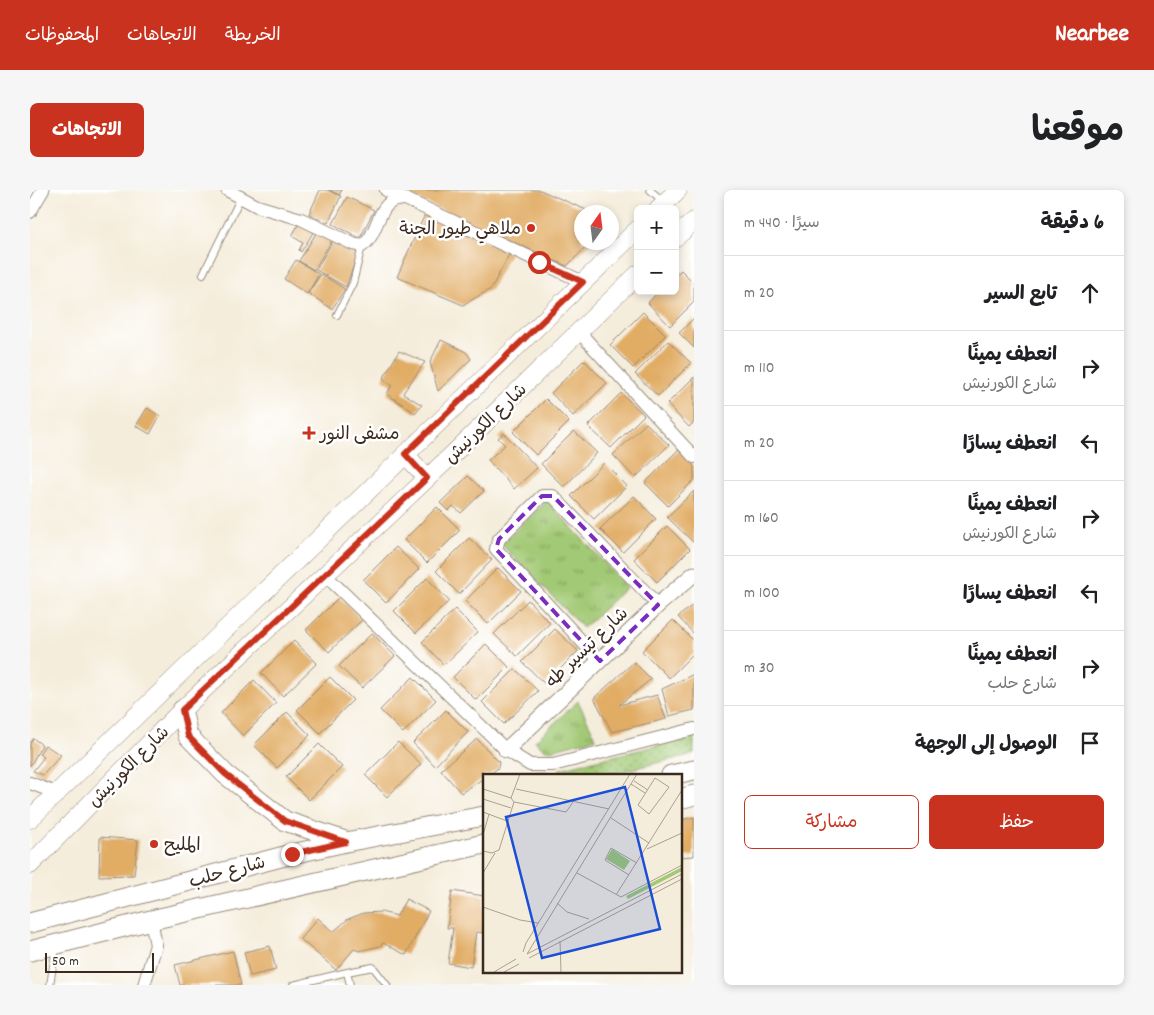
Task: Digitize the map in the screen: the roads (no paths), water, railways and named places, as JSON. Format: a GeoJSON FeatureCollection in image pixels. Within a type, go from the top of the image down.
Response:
{"type":"FeatureCollection","features":[{"type":"Feature","properties":{"kind":"main road"},"geometry":{"type":"LineString","coordinates":[[662,205],[678,190]]}},
{"type":"Feature","properties":{"kind":"main road"},"geometry":{"type":"LineString","coordinates":[[679,234],[694,221]]}},
{"type":"Feature","properties":{"kind":"main road","name":"شارع الكورنيش"},"geometry":{"type":"LineString","coordinates":[[30,819],[634,233]]}},
{"type":"Feature","properties":{"kind":"main road","name":"شارع الكورنيش"},"geometry":{"type":"LineString","coordinates":[[30,865],[182,710],[427,478],[634,278]]}},
{"type":"Feature","properties":{"kind":"main road"},"geometry":{"type":"LineString","coordinates":[[405,454],[427,478]]}},
{"type":"Feature","properties":{"kind":"main road"},"geometry":{"type":"LineString","coordinates":[[182,710],[188,736],[225,774],[285,821],[346,842]]}},
{"type":"Feature","properties":{"kind":"main road"},"geometry":{"type":"LineString","coordinates":[[676,774],[694,770]]}},
{"type":"Feature","properties":{"kind":"main road","name":"شارع حلب"},"geometry":{"type":"LineString","coordinates":[[30,923],[292,854],[483,816]]}},
{"type":"Feature","properties":{"kind":"main road","name":"شارع حلب"},"geometry":{"type":"LineString","coordinates":[[30,951],[151,920],[483,844]]}},
{"type":"Feature","properties":{"kind":"street"},"geometry":{"type":"LineString","coordinates":[[30,212],[43,190]]}},
{"type":"Feature","properties":{"kind":"street"},"geometry":{"type":"LineString","coordinates":[[227,190],[257,206],[301,219],[353,244],[362,246],[368,242],[386,206],[392,201],[403,199]]}},
{"type":"Feature","properties":{"kind":"street"},"geometry":{"type":"LineString","coordinates":[[386,190],[583,282]]}},
{"type":"Feature","properties":{"kind":"street"},"geometry":{"type":"LineString","coordinates":[[579,332],[694,457]]}},
{"type":"Feature","properties":{"kind":"street"},"geometry":{"type":"LineString","coordinates":[[600,660],[496,549],[498,539],[542,496],[553,496],[658,605]]}},
{"type":"Feature","properties":{"kind":"street","name":"شارع تيسير طه"},"geometry":{"type":"LineString","coordinates":[[506,750],[658,605],[694,574]]}},
{"type":"Feature","properties":{"kind":"street"},"geometry":{"type":"LineString","coordinates":[[325,575],[506,750],[530,765],[553,765],[694,729]]}},
{"type":"Feature","properties":{"kind":"street"},"geometry":{"type":"LineString","coordinates":[[30,783],[56,793]]}},
{"type":"Feature","properties":{"kind":"street"},"geometry":{"type":"LineString","coordinates":[[144,985],[156,945],[151,920]]}},
{"type":"Feature","properties":{"kind":"lane"},"geometry":{"type":"LineString","coordinates":[[650,190],[660,205]]}},
{"type":"Feature","properties":{"kind":"lane"},"geometry":{"type":"LineString","coordinates":[[203,274],[241,197]]}},
{"type":"Feature","properties":{"kind":"lane"},"geometry":{"type":"LineString","coordinates":[[336,314],[354,282],[362,246]]}},
{"type":"Feature","properties":{"kind":"lane"},"geometry":{"type":"LineString","coordinates":[[50,985],[56,944]]}},
{"type":"Feature","properties":{"kind":"lane"},"geometry":{"type":"LineString","coordinates":[[293,985],[373,967],[386,985]]}},
{"type":"Feature","properties":{"kind":"lane"},"geometry":{"type":"LineString","coordinates":[[347,972],[350,985]]}},
{"type":"Feature","properties":{"kind":"place","name":"ملاهي طيور الجنة"},"geometry":{"type":"Point","coordinates":[531,228]}},
{"type":"Feature","properties":{"kind":"place","name":"مشفى النور"},"geometry":{"type":"Point","coordinates":[309,433]}},
{"type":"Feature","properties":{"kind":"place","name":"المليح"},"geometry":{"type":"Point","coordinates":[154,844]}}]}
